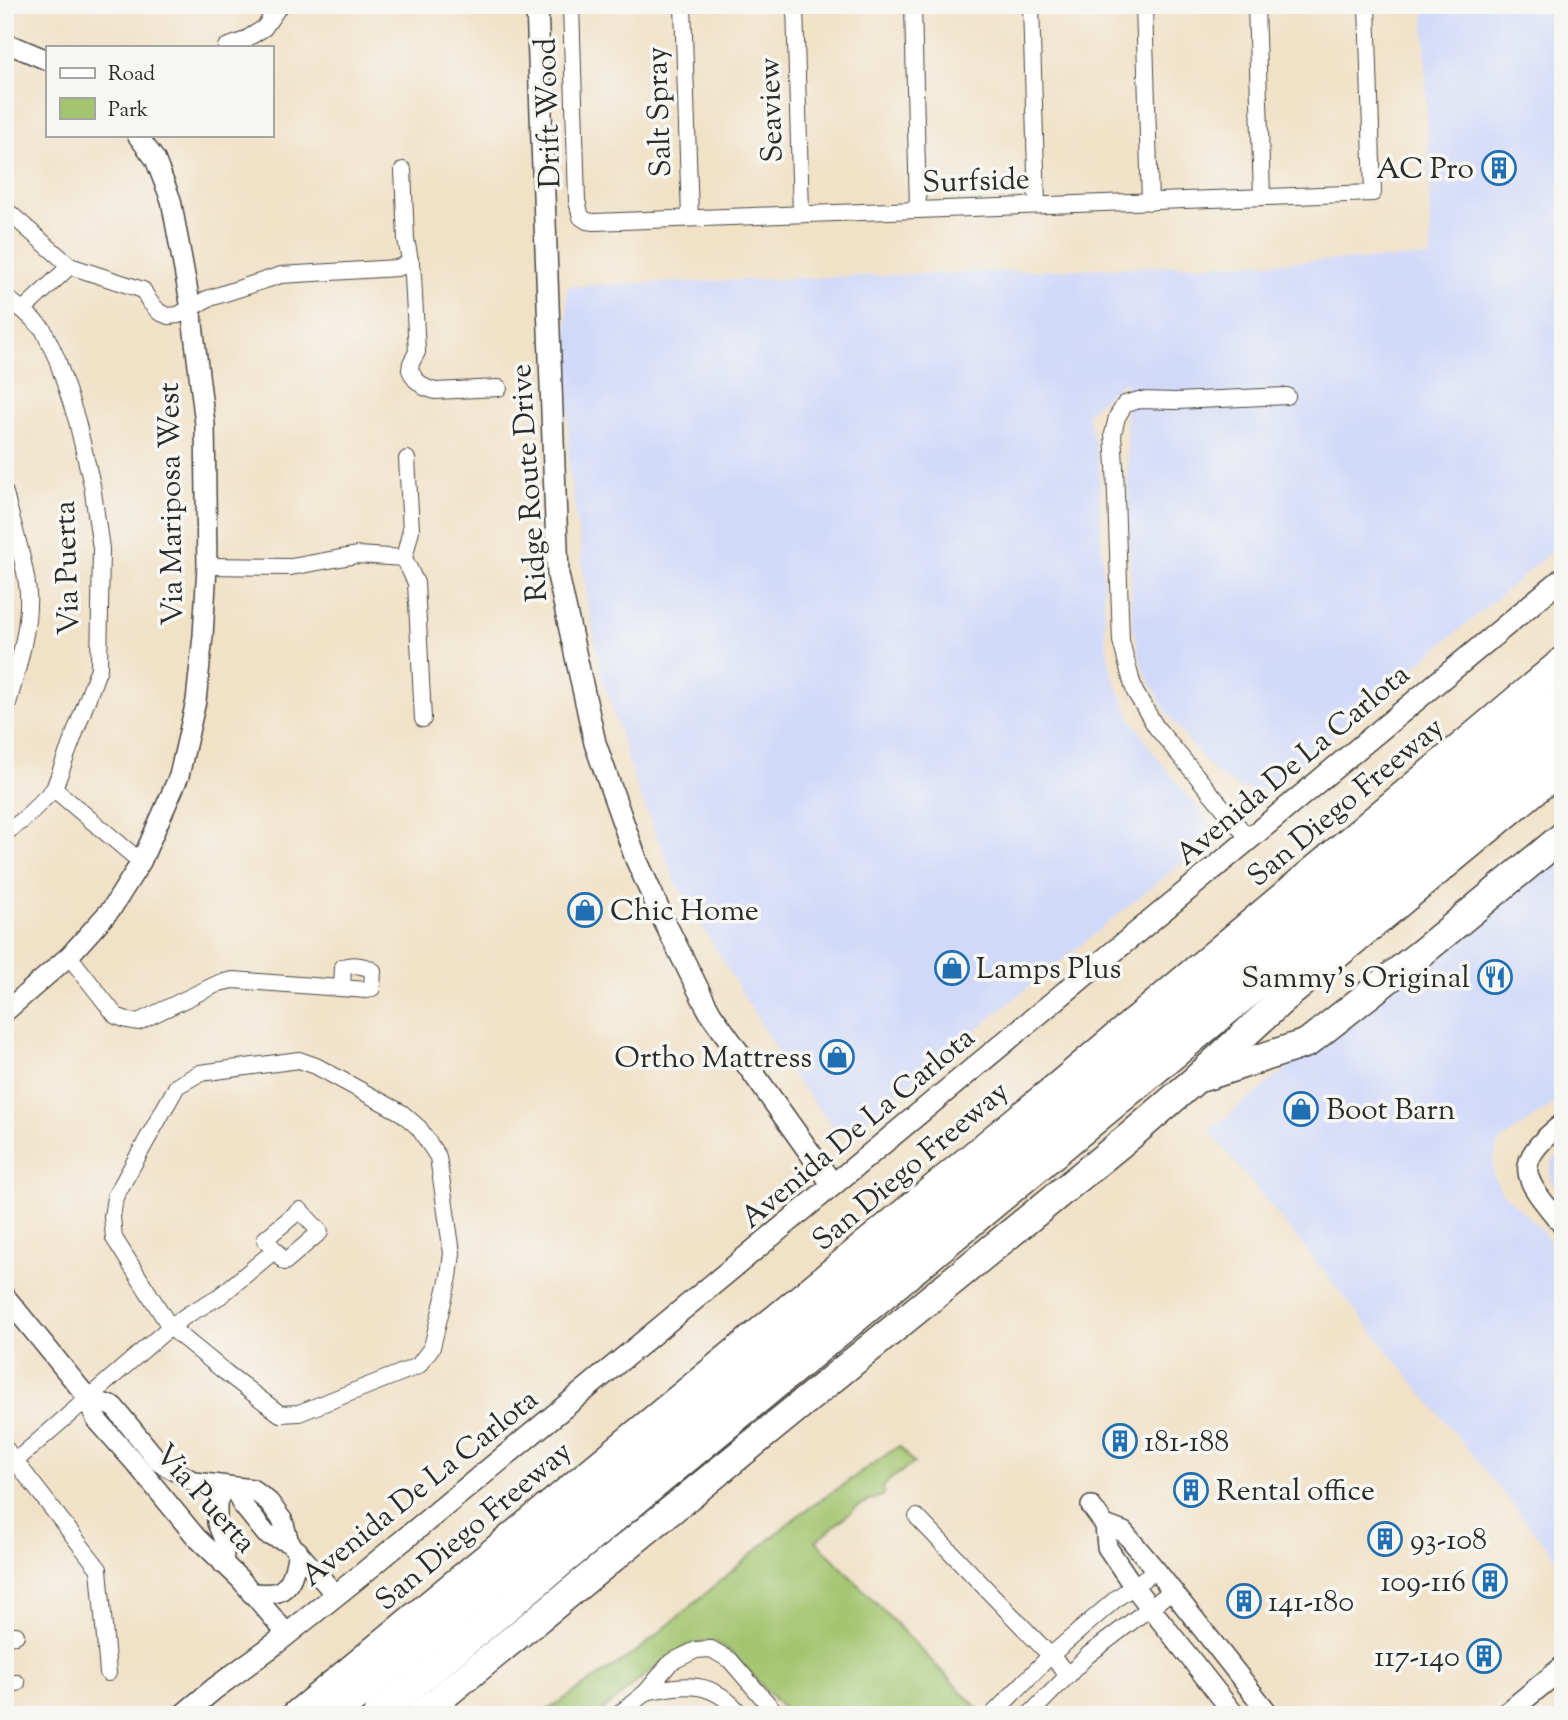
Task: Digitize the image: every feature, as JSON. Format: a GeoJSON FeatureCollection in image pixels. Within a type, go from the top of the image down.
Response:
{"type":"FeatureCollection","features":[{"type":"Feature","properties":{"kind":"highway","name":"San Diego Freeway"},"geometry":{"type":"LineString","coordinates":[[296,1715],[1059,1085],[1563,661]]}},
{"type":"Feature","properties":{"kind":"highway"},"geometry":{"type":"LineString","coordinates":[[334,1715],[1563,698]]}},
{"type":"Feature","properties":{"kind":"highway"},"geometry":{"type":"LineString","coordinates":[[377,1715],[1563,732]]}},
{"type":"Feature","properties":{"kind":"highway"},"geometry":{"type":"LineString","coordinates":[[420,1715],[1130,1136],[1282,1000],[1563,767]]}},
{"type":"Feature","properties":{"kind":"highway"},"geometry":{"type":"LineString","coordinates":[[1195,1080],[1307,1043],[1563,836]]}},
{"type":"Feature","properties":{"kind":"main road","name":"Ridge Route Drive"},"geometry":{"type":"LineString","coordinates":[[537,5],[558,575],[589,722],[636,859],[705,1003],[833,1185]]}},
{"type":"Feature","properties":{"kind":"main road","name":"Avenida De La Carlota"},"geometry":{"type":"LineString","coordinates":[[183,1715],[336,1595],[1563,578]]}},
{"type":"Feature","properties":{"kind":"main road"},"geometry":{"type":"LineString","coordinates":[[1505,1715],[1563,1667]]}},
{"type":"Feature","properties":{"kind":"street"},"geometry":{"type":"LineString","coordinates":[[229,46],[264,28],[280,5]]}},
{"type":"Feature","properties":{"kind":"street","name":"Drift Wood"},"geometry":{"type":"LineString","coordinates":[[571,5],[577,201],[581,217]]}},
{"type":"Feature","properties":{"kind":"street","name":"Salt Spray"},"geometry":{"type":"LineString","coordinates":[[683,5],[690,218]]}},
{"type":"Feature","properties":{"kind":"street","name":"Seaview"},"geometry":{"type":"LineString","coordinates":[[795,5],[801,214]]}},
{"type":"Feature","properties":{"kind":"street"},"geometry":{"type":"LineString","coordinates":[[912,5],[918,210]]}},
{"type":"Feature","properties":{"kind":"street"},"geometry":{"type":"LineString","coordinates":[[1031,5],[1037,205]]}},
{"type":"Feature","properties":{"kind":"street"},"geometry":{"type":"LineString","coordinates":[[1144,5],[1150,201]]}},
{"type":"Feature","properties":{"kind":"street"},"geometry":{"type":"LineString","coordinates":[[1256,5],[1262,197]]}},
{"type":"Feature","properties":{"kind":"street","name":"Surfside"},"geometry":{"type":"LineString","coordinates":[[581,217],[594,222],[1373,193],[1367,5]]}},
{"type":"Feature","properties":{"kind":"street"},"geometry":{"type":"LineString","coordinates":[[5,44],[46,60]]}},
{"type":"Feature","properties":{"kind":"street","name":"Via Mariposa West"},"geometry":{"type":"LineString","coordinates":[[5,1012],[69,956],[112,908],[141,862],[179,776],[196,701],[207,566],[205,424],[191,308],[170,200],[155,159],[138,136]]}},
{"type":"Feature","properties":{"kind":"street"},"geometry":{"type":"LineString","coordinates":[[403,170],[406,239],[411,263],[417,352],[410,370],[424,387],[435,391],[499,388]]}},
{"type":"Feature","properties":{"kind":"street"},"geometry":{"type":"LineString","coordinates":[[5,209],[70,266],[143,290],[159,312],[168,316],[178,315],[207,299],[281,275],[397,268],[411,263]]}},
{"type":"Feature","properties":{"kind":"street"},"geometry":{"type":"LineString","coordinates":[[23,310],[70,266]]}},
{"type":"Feature","properties":{"kind":"street","name":"Via Puerta"},"geometry":{"type":"LineString","coordinates":[[5,297],[43,329],[57,359],[92,485],[101,549],[99,668],[54,789],[23,820],[5,833]]}},
{"type":"Feature","properties":{"kind":"street"},"geometry":{"type":"LineString","coordinates":[[1249,839],[1156,727],[1130,679],[1119,620],[1113,435],[1117,417],[1125,404],[1139,400],[1287,397]]}},
{"type":"Feature","properties":{"kind":"street"},"geometry":{"type":"LineString","coordinates":[[407,459],[411,530],[404,558],[416,583],[423,719]]}},
{"type":"Feature","properties":{"kind":"street","name":"Via Puerta"},"geometry":{"type":"LineString","coordinates":[[5,493],[28,586],[27,617],[5,714]]}},
{"type":"Feature","properties":{"kind":"street"},"geometry":{"type":"LineString","coordinates":[[207,566],[291,567],[357,555],[404,558]]}},
{"type":"Feature","properties":{"kind":"street"},"geometry":{"type":"LineString","coordinates":[[54,789],[141,862]]}},
{"type":"Feature","properties":{"kind":"street"},"geometry":{"type":"LineString","coordinates":[[69,956],[116,1016],[133,1022],[219,983],[233,980],[342,988]]}},
{"type":"Feature","properties":{"kind":"street"},"geometry":{"type":"LineString","coordinates":[[299,1060],[316,1066],[402,1113],[419,1128],[438,1157],[452,1253],[432,1347],[418,1366],[299,1413],[280,1414],[170,1327],[114,1238],[112,1217],[114,1197],[177,1086],[200,1073],[299,1060]]}},
{"type":"Feature","properties":{"kind":"street"},"geometry":{"type":"LineString","coordinates":[[1563,1123],[1534,1149],[1528,1169],[1534,1190],[1563,1226]]}},
{"type":"Feature","properties":{"kind":"street"},"geometry":{"type":"LineString","coordinates":[[108,1673],[99,1569],[9,1460],[88,1398],[170,1327],[220,1296],[275,1250]]}},
{"type":"Feature","properties":{"kind":"street","name":"Via Puerta"},"geometry":{"type":"LineString","coordinates":[[5,1296],[88,1398],[96,1419],[196,1537],[241,1580],[287,1634]]}},
{"type":"Feature","properties":{"kind":"street","name":"Via Puerta"},"geometry":{"type":"LineString","coordinates":[[88,1398],[114,1407],[159,1462],[195,1482],[252,1489],[269,1503],[284,1521],[293,1546],[336,1595]]}},
{"type":"Feature","properties":{"kind":"street"},"geometry":{"type":"LineString","coordinates":[[223,1564],[225,1542],[218,1523],[217,1502],[229,1487]]}},
{"type":"Feature","properties":{"kind":"street"},"geometry":{"type":"LineString","coordinates":[[1091,1507],[1105,1525],[1124,1532],[1173,1590],[1269,1715]]}},
{"type":"Feature","properties":{"kind":"street"},"geometry":{"type":"LineString","coordinates":[[917,1517],[1069,1675]]}},
{"type":"Feature","properties":{"kind":"street"},"geometry":{"type":"LineString","coordinates":[[1105,1525],[1107,1547],[1134,1587],[1236,1715]]}},
{"type":"Feature","properties":{"kind":"street"},"geometry":{"type":"LineString","coordinates":[[251,1593],[276,1593],[289,1584],[294,1570],[293,1546]]}},
{"type":"Feature","properties":{"kind":"street"},"geometry":{"type":"LineString","coordinates":[[992,1715],[1050,1656],[1117,1598],[1156,1570]]}},
{"type":"Feature","properties":{"kind":"street"},"geometry":{"type":"LineString","coordinates":[[1029,1715],[1088,1656],[1173,1590]]}},
{"type":"Feature","properties":{"kind":"street"},"geometry":{"type":"LineString","coordinates":[[618,1715],[646,1692],[671,1662],[695,1650],[711,1648],[730,1660],[779,1715]]}},
{"type":"Feature","properties":{"kind":"street"},"geometry":{"type":"LineString","coordinates":[[646,1692],[681,1685],[705,1688],[724,1696],[741,1715]]}},
{"type":"Feature","properties":{"kind":"shaded area"},"geometry":{"type":"Polygon","coordinates":[[[1424,5],[1563,5],[1563,542],[1269,791],[1242,789],[1216,775],[1171,720],[1142,667],[1132,622],[1125,380],[1087,413],[1099,468],[1105,632],[1109,658],[1113,678],[1132,720],[1156,756],[1209,822],[1205,844],[858,1126],[835,1129],[789,1071],[676,883],[635,783],[602,676],[587,599],[569,467],[567,286],[1431,257],[1424,5]]]}},
{"type":"Feature","properties":{"kind":"shaded area"},"geometry":{"type":"Polygon","coordinates":[[[1563,850],[1563,1097],[1501,1141],[1493,1166],[1501,1191],[1538,1226],[1563,1258],[1563,1567],[1209,1130],[1563,850]]]}},
{"type":"Feature","properties":{"kind":"shaded area"},"geometry":{"type":"Polygon","coordinates":[[[1563,1152],[1563,1195],[1549,1173],[1553,1160],[1563,1152]]]}},
{"type":"Feature","properties":{"kind":"green space"},"geometry":{"type":"Polygon","coordinates":[[[899,1446],[914,1463],[888,1481],[883,1488],[884,1495],[858,1506],[816,1541],[982,1713],[789,1715],[732,1653],[713,1641],[686,1646],[597,1715],[540,1715],[640,1649],[796,1517],[899,1446]]]}},
{"type":"Feature","properties":{"kind":"place","name":"AC Pro"},"geometry":{"type":"Point","coordinates":[1499,168]}},
{"type":"Feature","properties":{"kind":"place","name":"Chic Home"},"geometry":{"type":"Point","coordinates":[585,910]}},
{"type":"Feature","properties":{"kind":"place","name":"Lamps Plus"},"geometry":{"type":"Point","coordinates":[952,968]}},
{"type":"Feature","properties":{"kind":"place","name":"Sammy's Original"},"geometry":{"type":"Point","coordinates":[1495,977]}},
{"type":"Feature","properties":{"kind":"place","name":"Ortho Mattress"},"geometry":{"type":"Point","coordinates":[837,1057]}},
{"type":"Feature","properties":{"kind":"place","name":"Boot Barn"},"geometry":{"type":"Point","coordinates":[1301,1109]}},
{"type":"Feature","properties":{"kind":"place","name":"181-188"},"geometry":{"type":"Point","coordinates":[1120,1441]}},
{"type":"Feature","properties":{"kind":"place","name":"Rental office"},"geometry":{"type":"Point","coordinates":[1191,1490]}},
{"type":"Feature","properties":{"kind":"place","name":"93-108"},"geometry":{"type":"Point","coordinates":[1385,1539]}},
{"type":"Feature","properties":{"kind":"place","name":"109-116"},"geometry":{"type":"Point","coordinates":[1490,1581]}},
{"type":"Feature","properties":{"kind":"place","name":"141-180"},"geometry":{"type":"Point","coordinates":[1244,1601]}},
{"type":"Feature","properties":{"kind":"place","name":"117-140"},"geometry":{"type":"Point","coordinates":[1484,1656]}}]}
